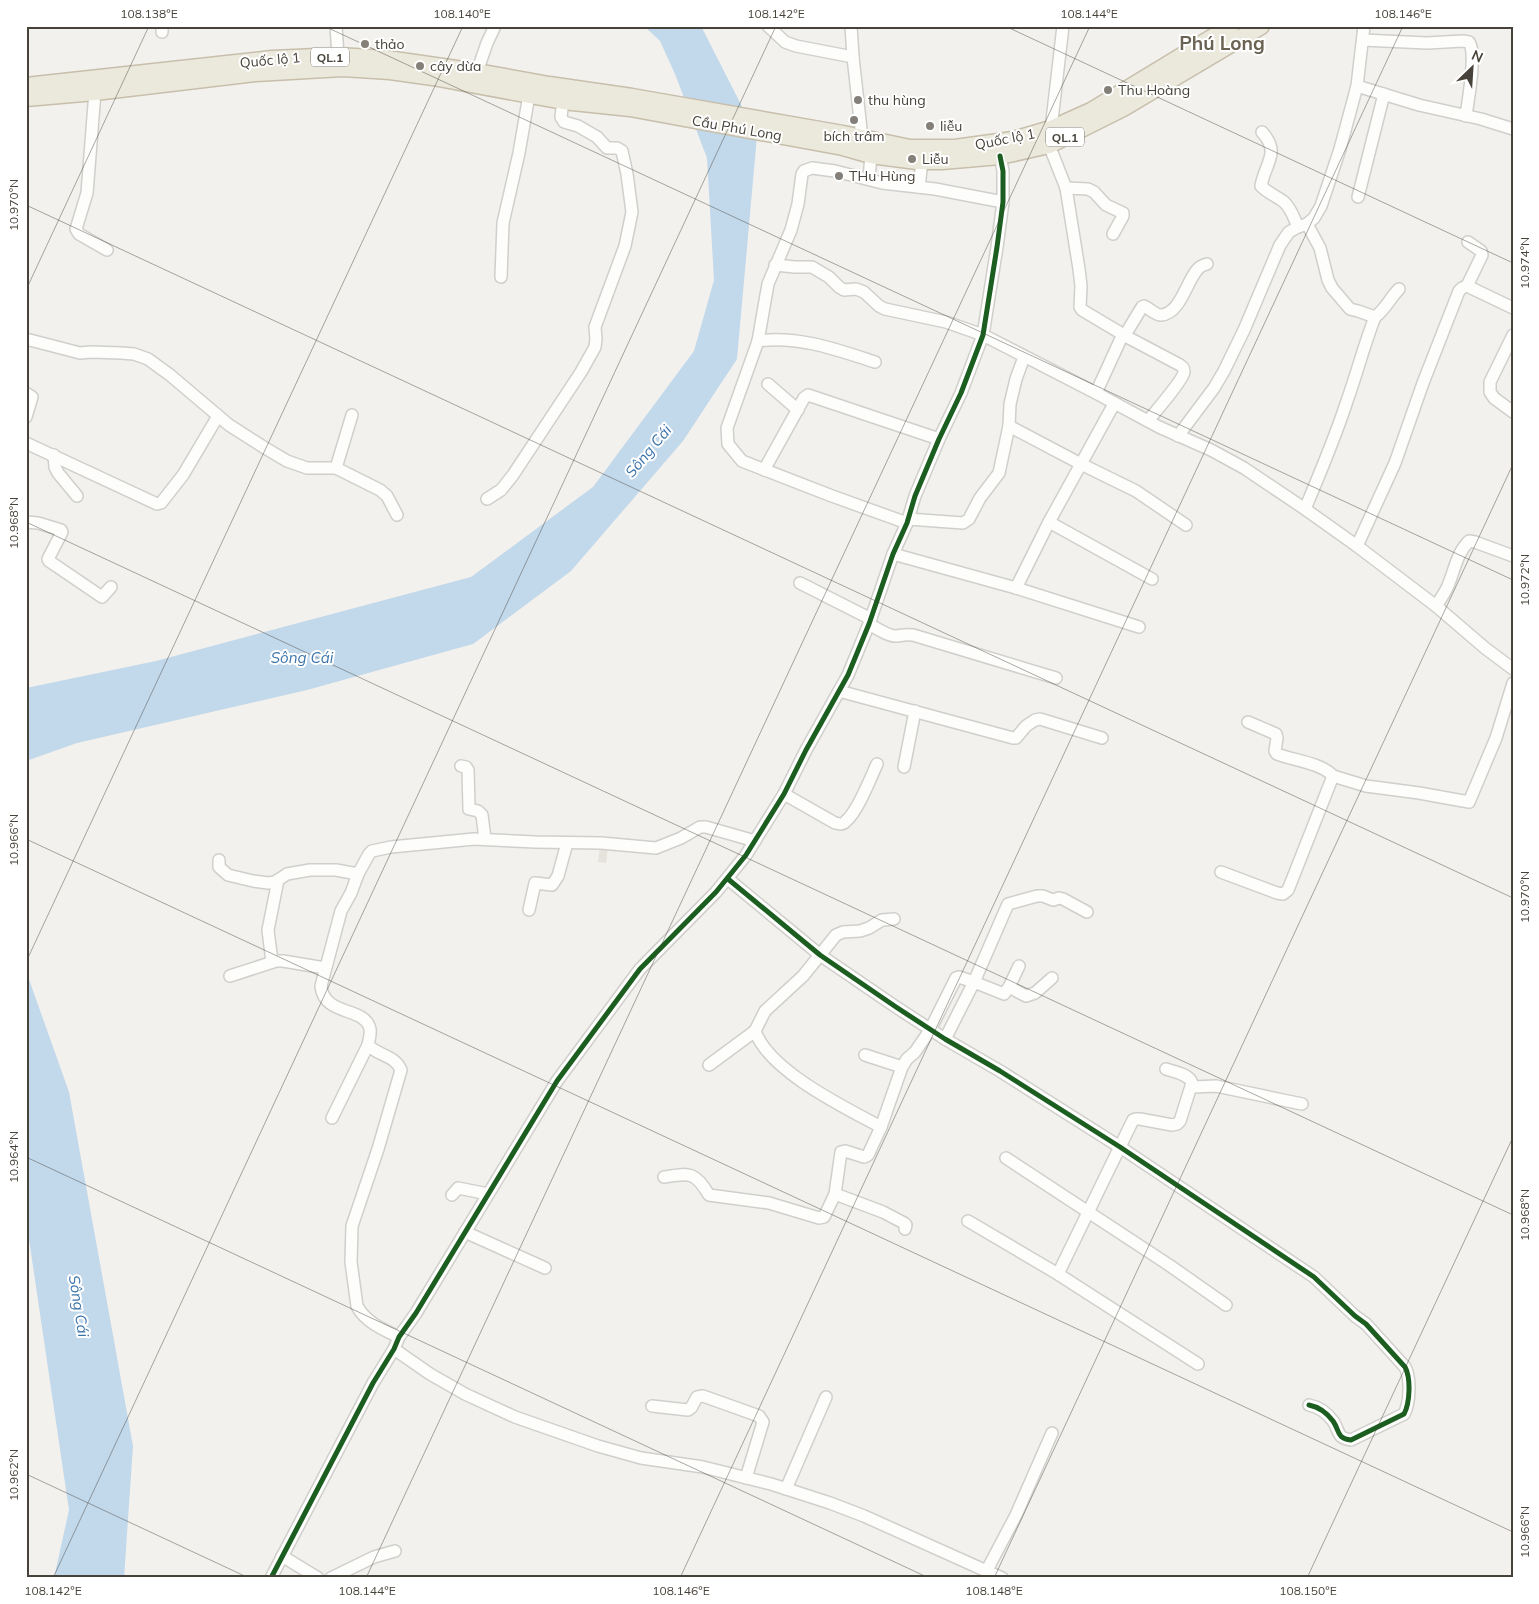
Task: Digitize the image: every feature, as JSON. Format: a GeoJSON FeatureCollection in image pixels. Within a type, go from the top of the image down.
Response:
{"type":"FeatureCollection","features":[{"type":"Feature","properties":{"kind":"highway","name":"Quốc lộ 1"},"geometry":{"type":"LineString","coordinates":[[843,141],[862,138],[910,148],[955,148],[1050,137],[1230,26]]}},
{"type":"Feature","properties":{"kind":"highway","name":"Quốc lộ 1"},"geometry":{"type":"LineString","coordinates":[[843,141],[871,154],[922,161],[964,160],[1000,156],[1123,108],[1261,26]]}},
{"type":"Feature","properties":{"kind":"highway","name":"Quốc lộ 1"},"geometry":{"type":"LineString","coordinates":[[26,86],[264,60],[338,56],[387,60],[477,72],[631,102]]}},
{"type":"Feature","properties":{"kind":"highway","name":"Quốc lộ 1"},"geometry":{"type":"LineString","coordinates":[[26,98],[95,92],[247,73],[343,68],[390,71],[433,77],[563,101],[631,102]]}},
{"type":"Feature","properties":{"kind":"highway","name":"Cầu Phú Long"},"geometry":{"type":"LineString","coordinates":[[631,102],[843,141]]}},
{"type":"Feature","properties":{"kind":"street"},"geometry":{"type":"LineString","coordinates":[[336,26],[338,56]]}},
{"type":"Feature","properties":{"kind":"street"},"geometry":{"type":"LineString","coordinates":[[477,72],[495,26]]}},
{"type":"Feature","properties":{"kind":"street"},"geometry":{"type":"LineString","coordinates":[[768,26],[785,42],[790,44],[853,57]]}},
{"type":"Feature","properties":{"kind":"street"},"geometry":{"type":"LineString","coordinates":[[851,26],[862,138]]}},
{"type":"Feature","properties":{"kind":"street"},"geometry":{"type":"LineString","coordinates":[[1063,26],[1050,137],[1066,188],[1081,286],[1080,306],[1086,314],[1180,365],[1184,372],[1148,421]]}},
{"type":"Feature","properties":{"kind":"street"},"geometry":{"type":"LineString","coordinates":[[1178,436],[1214,388],[1224,371],[1244,330],[1280,245],[1289,232],[1314,218],[1321,206],[1340,149],[1357,86],[1364,26]]}},
{"type":"Feature","properties":{"kind":"street"},"geometry":{"type":"LineString","coordinates":[[1362,40],[1427,43],[1469,42],[1472,48],[1472,65],[1466,116]]}},
{"type":"Feature","properties":{"kind":"street"},"geometry":{"type":"LineString","coordinates":[[1357,86],[1419,105],[1513,129]]}},
{"type":"Feature","properties":{"kind":"street"},"geometry":{"type":"LineString","coordinates":[[95,92],[87,193],[76,229],[79,234],[107,250]]}},
{"type":"Feature","properties":{"kind":"street"},"geometry":{"type":"LineString","coordinates":[[1358,197],[1384,94]]}},
{"type":"Feature","properties":{"kind":"street"},"geometry":{"type":"LineString","coordinates":[[501,278],[503,223],[519,153],[529,95]]}},
{"type":"Feature","properties":{"kind":"street"},"geometry":{"type":"LineString","coordinates":[[487,499],[501,490],[513,475],[581,372],[594,347],[596,339],[594,327],[625,246],[627,229],[632,216],[622,151],[618,148],[607,148],[597,137],[578,126],[564,122],[561,117],[563,101]]}},
{"type":"Feature","properties":{"kind":"street"},"geometry":{"type":"LineString","coordinates":[[1262,132],[1271,144],[1272,152],[1261,186],[1284,202],[1320,248],[1328,280],[1332,288],[1348,307],[1375,317]]}},
{"type":"Feature","properties":{"kind":"street"},"geometry":{"type":"LineString","coordinates":[[869,180],[871,154]]}},
{"type":"Feature","properties":{"kind":"street"},"geometry":{"type":"LineString","coordinates":[[271,1578],[399,1337],[416,1313],[557,1081],[640,969],[728,879],[756,841],[784,794],[848,675],[870,622],[915,496],[961,393],[983,335],[1002,202],[1000,156]]}},
{"type":"Feature","properties":{"kind":"street"},"geometry":{"type":"LineString","coordinates":[[919,187],[922,161]]}},
{"type":"Feature","properties":{"kind":"street"},"geometry":{"type":"LineString","coordinates":[[1002,202],[919,187],[882,183],[835,171],[812,168],[804,171],[791,230],[768,284],[758,341],[728,428],[728,444],[742,461],[907,520],[963,523],[969,519],[980,498],[999,473],[1009,426],[1010,404],[1024,357]]}},
{"type":"Feature","properties":{"kind":"street"},"geometry":{"type":"LineString","coordinates":[[1066,188],[1088,189],[1094,192],[1106,206],[1123,213],[1113,234]]}},
{"type":"Feature","properties":{"kind":"street"},"geometry":{"type":"LineString","coordinates":[[1357,546],[1395,463],[1423,383],[1458,295],[1462,288],[1467,286],[1482,255],[1481,251],[1468,242]]}},
{"type":"Feature","properties":{"kind":"street"},"geometry":{"type":"LineString","coordinates":[[1096,393],[1124,335],[1142,307],[1149,308],[1156,314],[1161,315],[1168,312],[1182,299],[1197,269],[1207,264]]}},
{"type":"Feature","properties":{"kind":"street"},"geometry":{"type":"LineString","coordinates":[[775,265],[812,267],[829,277],[844,290],[860,290],[885,309],[946,322],[983,335],[1114,404],[1211,450],[1244,468],[1357,546],[1436,606],[1513,669]]}},
{"type":"Feature","properties":{"kind":"street"},"geometry":{"type":"LineString","coordinates":[[1467,286],[1513,308]]}},
{"type":"Feature","properties":{"kind":"street"},"geometry":{"type":"LineString","coordinates":[[1306,509],[1348,399],[1375,317],[1380,313],[1392,295],[1399,290]]}},
{"type":"Feature","properties":{"kind":"street"},"geometry":{"type":"LineString","coordinates":[[1513,335],[1490,382],[1490,392],[1494,398],[1513,412]]}},
{"type":"Feature","properties":{"kind":"street"},"geometry":{"type":"LineString","coordinates":[[26,339],[80,353],[121,352],[148,359],[170,375],[229,426],[287,462],[307,468],[336,468],[380,490],[386,496],[397,515]]}},
{"type":"Feature","properties":{"kind":"street"},"geometry":{"type":"LineString","coordinates":[[758,341],[769,339],[816,344],[875,362]]}},
{"type":"Feature","properties":{"kind":"street"},"geometry":{"type":"LineString","coordinates":[[768,384],[798,410]]}},
{"type":"Feature","properties":{"kind":"street"},"geometry":{"type":"LineString","coordinates":[[26,393],[32,396],[26,417]]}},
{"type":"Feature","properties":{"kind":"street"},"geometry":{"type":"LineString","coordinates":[[764,470],[808,394],[939,439]]}},
{"type":"Feature","properties":{"kind":"street"},"geometry":{"type":"LineString","coordinates":[[1016,588],[1049,522],[1114,404]]}},
{"type":"Feature","properties":{"kind":"street"},"geometry":{"type":"LineString","coordinates":[[336,468],[352,415]]}},
{"type":"Feature","properties":{"kind":"street"},"geometry":{"type":"LineString","coordinates":[[26,443],[157,504],[161,503],[183,475],[218,416]]}},
{"type":"Feature","properties":{"kind":"street"},"geometry":{"type":"LineString","coordinates":[[1009,426],[1136,491],[1186,525]]}},
{"type":"Feature","properties":{"kind":"street"},"geometry":{"type":"LineString","coordinates":[[54,455],[55,467],[58,473],[77,496]]}},
{"type":"Feature","properties":{"kind":"street"},"geometry":{"type":"LineString","coordinates":[[26,522],[38,523],[62,530],[48,559],[49,561],[102,597],[110,587]]}},
{"type":"Feature","properties":{"kind":"street"},"geometry":{"type":"LineString","coordinates":[[1049,522],[1152,579]]}},
{"type":"Feature","properties":{"kind":"street"},"geometry":{"type":"LineString","coordinates":[[1436,606],[1447,588],[1458,557],[1469,541],[1513,556]]}},
{"type":"Feature","properties":{"kind":"street"},"geometry":{"type":"LineString","coordinates":[[894,554],[1016,588],[1138,627]]}},
{"type":"Feature","properties":{"kind":"street"},"geometry":{"type":"LineString","coordinates":[[800,583],[892,635],[913,635],[1056,678]]}},
{"type":"Feature","properties":{"kind":"street"},"geometry":{"type":"LineString","coordinates":[[1248,722],[1276,734],[1276,754],[1314,765],[1330,772],[1334,776],[1366,786],[1469,802],[1496,738],[1513,683]]}},
{"type":"Feature","properties":{"kind":"street"},"geometry":{"type":"LineString","coordinates":[[839,691],[1013,738],[1016,738],[1030,722],[1040,719],[1102,738]]}},
{"type":"Feature","properties":{"kind":"street"},"geometry":{"type":"LineString","coordinates":[[904,766],[915,711]]}},
{"type":"Feature","properties":{"kind":"street"},"geometry":{"type":"LineString","coordinates":[[784,794],[835,823],[842,824],[846,822],[855,809],[877,764]]}},
{"type":"Feature","properties":{"kind":"street"},"geometry":{"type":"LineString","coordinates":[[461,766],[466,766],[468,770],[469,808],[478,811],[482,815],[485,840]]}},
{"type":"Feature","properties":{"kind":"street"},"geometry":{"type":"LineString","coordinates":[[1221,872],[1277,893],[1283,894],[1288,890],[1334,776]]}},
{"type":"Feature","properties":{"kind":"street"},"geometry":{"type":"LineString","coordinates":[[332,1118],[368,1045],[370,1027],[365,1020],[335,1008],[322,994],[321,986],[341,911],[351,893],[358,874],[372,850],[474,839],[601,843],[656,848],[681,838],[700,827],[756,841]]}},
{"type":"Feature","properties":{"kind":"street"},"geometry":{"type":"LineString","coordinates":[[529,910],[535,883],[552,885],[558,876],[567,842]]}},
{"type":"Feature","properties":{"kind":"street"},"geometry":{"type":"LineString","coordinates":[[219,860],[219,868],[228,876],[253,882],[273,883],[287,874],[310,870],[336,870],[358,874]]}},
{"type":"Feature","properties":{"kind":"street"},"geometry":{"type":"LineString","coordinates":[[728,879],[820,956],[945,1040],[1000,1071],[1120,1148],[1314,1277],[1366,1324],[1405,1367],[1408,1373],[1408,1407],[1404,1414],[1351,1440],[1339,1435],[1334,1422],[1319,1407],[1309,1405]]}},
{"type":"Feature","properties":{"kind":"street"},"geometry":{"type":"LineString","coordinates":[[272,962],[268,930],[278,880]]}},
{"type":"Feature","properties":{"kind":"street"},"geometry":{"type":"LineString","coordinates":[[945,1040],[974,982],[1008,904],[1043,896],[1053,900],[1063,899],[1087,912]]}},
{"type":"Feature","properties":{"kind":"street"},"geometry":{"type":"LineString","coordinates":[[708,1065],[756,1030],[765,1011],[803,976],[836,935],[860,930],[882,920],[894,919]]}},
{"type":"Feature","properties":{"kind":"street"},"geometry":{"type":"LineString","coordinates":[[230,976],[272,962],[283,961],[325,968]]}},
{"type":"Feature","properties":{"kind":"street"},"geometry":{"type":"LineString","coordinates":[[664,1177],[690,1175],[701,1182],[709,1196],[769,1202],[819,1218],[824,1217],[835,1194],[841,1152],[846,1151],[866,1157],[881,1127],[902,1067],[930,1030],[956,978],[959,977],[974,982],[1004,994],[1019,966]]}},
{"type":"Feature","properties":{"kind":"street"},"geometry":{"type":"LineString","coordinates":[[1009,987],[1023,996],[1030,996],[1052,978]]}},
{"type":"Feature","properties":{"kind":"street"},"geometry":{"type":"LineString","coordinates":[[756,1030],[762,1046],[770,1056],[784,1067],[822,1096],[881,1127]]}},
{"type":"Feature","properties":{"kind":"street"},"geometry":{"type":"LineString","coordinates":[[368,1045],[394,1060],[401,1070],[352,1226],[351,1262],[357,1306],[360,1312],[379,1327],[399,1337]]}},
{"type":"Feature","properties":{"kind":"street"},"geometry":{"type":"LineString","coordinates":[[865,1055],[902,1067]]}},
{"type":"Feature","properties":{"kind":"street"},"geometry":{"type":"LineString","coordinates":[[1058,1274],[1133,1120],[1172,1125],[1180,1121],[1192,1087],[1191,1078],[1166,1069]]}},
{"type":"Feature","properties":{"kind":"street"},"geometry":{"type":"LineString","coordinates":[[1192,1087],[1216,1086],[1302,1104]]}},
{"type":"Feature","properties":{"kind":"street"},"geometry":{"type":"LineString","coordinates":[[1006,1158],[1170,1265],[1226,1305]]}},
{"type":"Feature","properties":{"kind":"street"},"geometry":{"type":"LineString","coordinates":[[452,1195],[458,1188],[488,1194]]}},
{"type":"Feature","properties":{"kind":"street"},"geometry":{"type":"LineString","coordinates":[[835,1194],[883,1212],[904,1223],[906,1225],[904,1229]]}},
{"type":"Feature","properties":{"kind":"street"},"geometry":{"type":"LineString","coordinates":[[968,1221],[1058,1274],[1198,1364]]}},
{"type":"Feature","properties":{"kind":"street"},"geometry":{"type":"LineString","coordinates":[[465,1232],[545,1268]]}},
{"type":"Feature","properties":{"kind":"street"},"geometry":{"type":"LineString","coordinates":[[394,1349],[430,1374],[465,1394],[524,1420],[598,1446],[641,1458],[703,1467],[786,1489],[864,1516],[988,1570],[1002,1578]]}},
{"type":"Feature","properties":{"kind":"street"},"geometry":{"type":"LineString","coordinates":[[652,1406],[688,1410],[698,1397],[703,1396],[759,1416],[763,1422],[746,1478]]}},
{"type":"Feature","properties":{"kind":"street"},"geometry":{"type":"LineString","coordinates":[[786,1489],[826,1397]]}},
{"type":"Feature","properties":{"kind":"street"},"geometry":{"type":"LineString","coordinates":[[988,1570],[1016,1515],[1052,1433]]}},
{"type":"Feature","properties":{"kind":"street"},"geometry":{"type":"LineString","coordinates":[[331,1578],[374,1557],[394,1551]]}},
{"type":"Feature","properties":{"kind":"street"},"geometry":{"type":"LineString","coordinates":[[282,1556],[318,1578]]}},
{"type":"Feature","properties":{"kind":"shaded area"},"geometry":{"type":"Polygon","coordinates":[[[600,846],[608,846],[606,863],[598,862],[600,846]]]}},
{"type":"Feature","properties":{"kind":"water","name":"Sông Cái"},"geometry":{"type":"Polygon","coordinates":[[[644,26],[701,26],[757,136],[737,359],[683,441],[571,571],[473,644],[307,690],[77,743],[26,761],[26,688],[156,661],[471,577],[593,487],[694,351],[714,280],[707,158],[675,74],[660,41],[644,26]]]}},
{"type":"Feature","properties":{"kind":"water","name":"Sông Cái"},"geometry":{"type":"Polygon","coordinates":[[[26,971],[69,1092],[133,1446],[124,1578],[54,1578],[69,1510],[26,1219],[26,971]]]}},
{"type":"Feature","properties":{"kind":"cycle path"},"geometry":{"type":"LineString","coordinates":[[271,1578],[399,1337],[416,1313],[557,1081],[640,969],[716,892],[746,855],[784,794],[848,675],[869,624],[893,554],[907,523],[915,496],[961,393],[983,335],[1003,202],[1003,171],[1000,156]]}},
{"type":"Feature","properties":{"kind":"cycle path"},"geometry":{"type":"LineString","coordinates":[[728,879],[820,955],[896,1007],[1120,1147],[1314,1277],[1366,1324],[1405,1367],[1407,1372],[1409,1390],[1408,1404],[1404,1414],[1351,1440],[1341,1436],[1333,1421],[1325,1413],[1309,1405]]}},
{"type":"Feature","properties":{"kind":"place","name":"thảo"},"geometry":{"type":"Point","coordinates":[365,44]}},
{"type":"Feature","properties":{"kind":"place","name":"cây dừa"},"geometry":{"type":"Point","coordinates":[420,66]}},
{"type":"Feature","properties":{"kind":"place","name":"Thu Hoàng"},"geometry":{"type":"Point","coordinates":[1108,90]}},
{"type":"Feature","properties":{"kind":"place","name":"thu hùng"},"geometry":{"type":"Point","coordinates":[858,100]}},
{"type":"Feature","properties":{"kind":"place","name":"bích trâm"},"geometry":{"type":"Point","coordinates":[854,120]}},
{"type":"Feature","properties":{"kind":"place","name":"liễu"},"geometry":{"type":"Point","coordinates":[930,126]}},
{"type":"Feature","properties":{"kind":"place","name":"Liễu"},"geometry":{"type":"Point","coordinates":[912,159]}},
{"type":"Feature","properties":{"kind":"place","name":"THu Hùng"},"geometry":{"type":"Point","coordinates":[839,176]}},
{"type":"Feature","properties":{"kind":"district","name":"Phú Long"},"geometry":{"type":"Point","coordinates":[1222,43]}}]}
